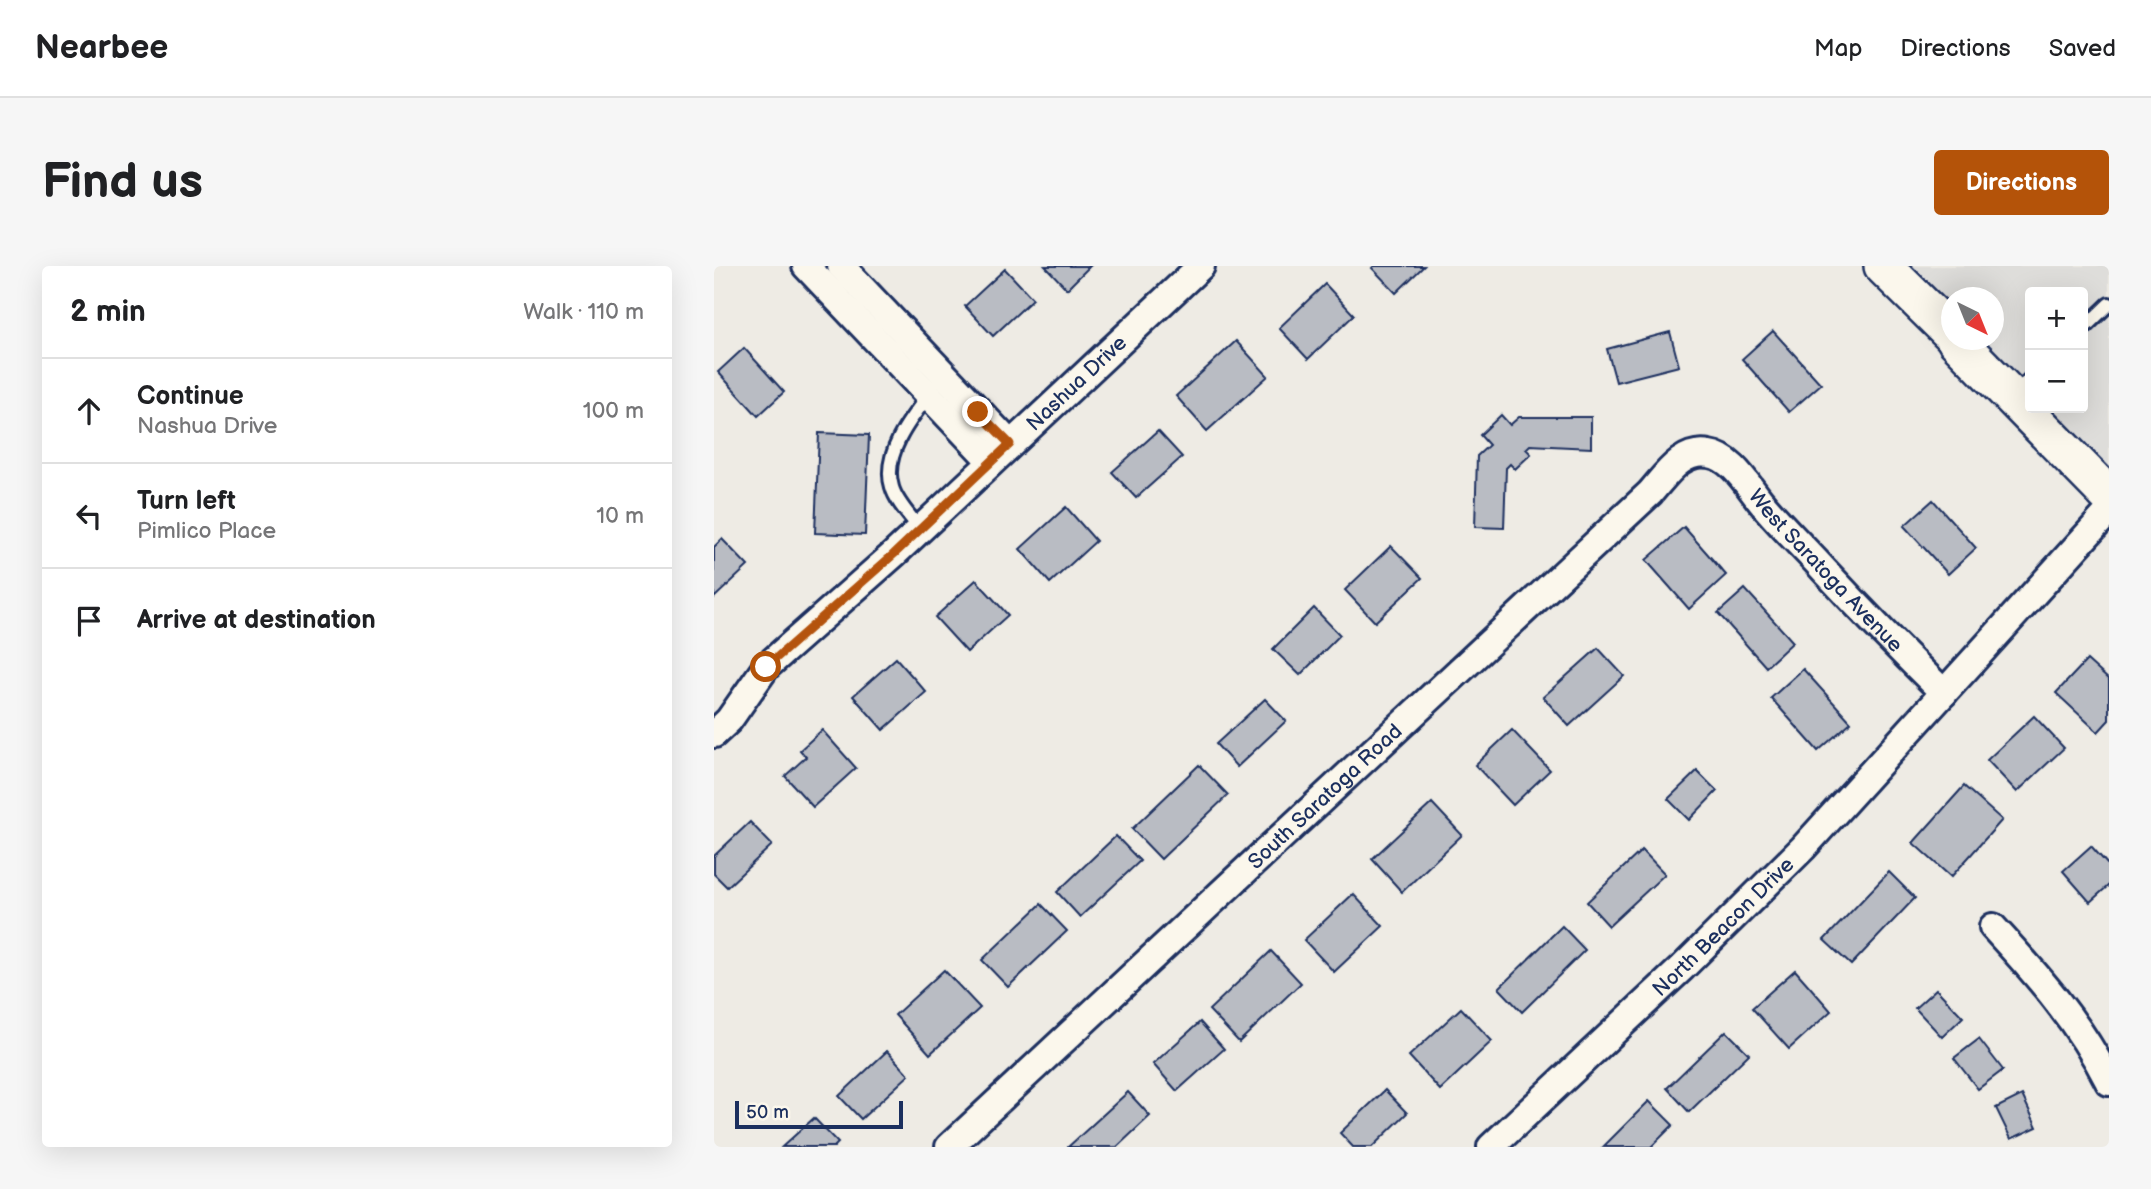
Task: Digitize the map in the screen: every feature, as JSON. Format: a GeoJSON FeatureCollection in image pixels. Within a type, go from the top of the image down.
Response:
{"type":"FeatureCollection","features":[{"type":"Feature","properties":{"kind":"main road"},"geometry":{"type":"LineString","coordinates":[[1894,269],[1941,323]]}},
{"type":"Feature","properties":{"kind":"main road"},"geometry":{"type":"LineString","coordinates":[[1970,350],[2021,388],[2109,496]]}},
{"type":"Feature","properties":{"kind":"street"},"geometry":{"type":"LineString","coordinates":[[806,266],[895,341],[1001,453]]}},
{"type":"Feature","properties":{"kind":"street"},"geometry":{"type":"LineString","coordinates":[[841,266],[895,341],[929,396],[1001,453]]}},
{"type":"Feature","properties":{"kind":"street","name":"Nashua Drive"},"geometry":{"type":"LineString","coordinates":[[714,734],[729,720],[766,667],[920,529],[1201,266]]}},
{"type":"Feature","properties":{"kind":"street","name":"West Saratoga Avenue"},"geometry":{"type":"LineString","coordinates":[[1706,453],[1716,455],[1729,463],[1767,509],[1944,693]]}},
{"type":"Feature","properties":{"kind":"street","name":"South Saratoga Road"},"geometry":{"type":"LineString","coordinates":[[949,1147],[1639,502],[1681,459],[1706,453]]}},
{"type":"Feature","properties":{"kind":"street","name":"North Beacon Drive"},"geometry":{"type":"LineString","coordinates":[[1491,1147],[1683,967],[1803,848],[2109,511]]}},
{"type":"Feature","properties":{"kind":"street"},"geometry":{"type":"LineString","coordinates":[[1993,927],[2062,1005],[2109,1082]]}},
{"type":"Feature","properties":{"kind":"lane"},"geometry":{"type":"LineString","coordinates":[[2088,324],[2109,304]]}},
{"type":"Feature","properties":{"kind":"lane"},"geometry":{"type":"LineString","coordinates":[[920,529],[893,490],[892,463],[904,430],[929,396]]}},
{"type":"Feature","properties":{"kind":"shaded area"},"geometry":{"type":"Polygon","coordinates":[[[1883,266],[2109,266],[2109,496],[2028,413],[2088,413],[2088,287],[2025,287],[2025,410],[1966,350],[2004,350],[2004,287],[1941,287],[1941,324],[1883,266]]]}},
{"type":"Feature","properties":{"kind":"building"},"geometry":{"type":"Polygon","coordinates":[[[1045,266],[1090,266],[1067,289],[1045,266]]]}},
{"type":"Feature","properties":{"kind":"building"},"geometry":{"type":"Polygon","coordinates":[[[1424,266],[1396,293],[1372,268],[1424,266]]]}},
{"type":"Feature","properties":{"kind":"building"},"geometry":{"type":"Polygon","coordinates":[[[1005,269],[1033,299],[993,336],[965,306],[1005,269]]]}},
{"type":"Feature","properties":{"kind":"building"},"geometry":{"type":"Polygon","coordinates":[[[1325,284],[1354,315],[1308,359],[1279,328],[1325,284]]]}},
{"type":"Feature","properties":{"kind":"building"},"geometry":{"type":"Polygon","coordinates":[[[1773,331],[1821,384],[1789,412],[1742,359],[1773,331]]]}},
{"type":"Feature","properties":{"kind":"building"},"geometry":{"type":"Polygon","coordinates":[[[1670,332],[1679,366],[1616,382],[1607,349],[1670,332]]]}},
{"type":"Feature","properties":{"kind":"building"},"geometry":{"type":"Polygon","coordinates":[[[1236,341],[1268,376],[1207,431],[1176,396],[1236,341]]]}},
{"type":"Feature","properties":{"kind":"building"},"geometry":{"type":"Polygon","coordinates":[[[744,348],[784,392],[758,416],[718,372],[744,348]]]}},
{"type":"Feature","properties":{"kind":"building"},"geometry":{"type":"Polygon","coordinates":[[[1501,415],[1510,425],[1519,417],[1591,417],[1591,448],[1530,445],[1526,449],[1531,454],[1515,469],[1510,464],[1506,468],[1504,528],[1475,527],[1477,456],[1489,445],[1480,435],[1501,415]]]}},
{"type":"Feature","properties":{"kind":"building"},"geometry":{"type":"Polygon","coordinates":[[[1158,431],[1182,457],[1136,498],[1112,472],[1158,431]]]}},
{"type":"Feature","properties":{"kind":"building"},"geometry":{"type":"Polygon","coordinates":[[[819,433],[869,435],[865,535],[815,533],[819,433]]]}},
{"type":"Feature","properties":{"kind":"building"},"geometry":{"type":"Polygon","coordinates":[[[1933,500],[1976,548],[1948,574],[1904,526],[1933,500]]]}},
{"type":"Feature","properties":{"kind":"building"},"geometry":{"type":"Polygon","coordinates":[[[1066,507],[1096,541],[1050,583],[1020,549],[1066,507]]]}},
{"type":"Feature","properties":{"kind":"building"},"geometry":{"type":"Polygon","coordinates":[[[1684,527],[1726,575],[1689,609],[1646,560],[1684,527]]]}},
{"type":"Feature","properties":{"kind":"building"},"geometry":{"type":"Polygon","coordinates":[[[722,539],[748,566],[714,598],[714,547],[722,539]]]}},
{"type":"Feature","properties":{"kind":"building"},"geometry":{"type":"Polygon","coordinates":[[[1391,546],[1422,578],[1375,622],[1345,590],[1391,546]]]}},
{"type":"Feature","properties":{"kind":"building"},"geometry":{"type":"Polygon","coordinates":[[[976,580],[1008,615],[967,652],[935,617],[976,580]]]}},
{"type":"Feature","properties":{"kind":"building"},"geometry":{"type":"Polygon","coordinates":[[[1745,589],[1793,642],[1766,667],[1718,613],[1745,589]]]}},
{"type":"Feature","properties":{"kind":"building"},"geometry":{"type":"Polygon","coordinates":[[[1314,608],[1340,635],[1300,675],[1273,649],[1314,608]]]}},
{"type":"Feature","properties":{"kind":"building"},"geometry":{"type":"Polygon","coordinates":[[[1598,648],[1624,676],[1569,726],[1543,697],[1598,648]]]}},
{"type":"Feature","properties":{"kind":"building"},"geometry":{"type":"Polygon","coordinates":[[[896,658],[926,692],[883,730],[853,696],[896,658]]]}},
{"type":"Feature","properties":{"kind":"building"},"geometry":{"type":"Polygon","coordinates":[[[2087,660],[2109,680],[2109,720],[2098,732],[2056,693],[2087,660]]]}},
{"type":"Feature","properties":{"kind":"building"},"geometry":{"type":"Polygon","coordinates":[[[1803,669],[1851,722],[1818,751],[1771,698],[1803,669]]]}},
{"type":"Feature","properties":{"kind":"building"},"geometry":{"type":"Polygon","coordinates":[[[1265,699],[1286,721],[1237,767],[1216,744],[1265,699]]]}},
{"type":"Feature","properties":{"kind":"building"},"geometry":{"type":"Polygon","coordinates":[[[2034,716],[2064,748],[2017,792],[1987,760],[2034,716]]]}},
{"type":"Feature","properties":{"kind":"building"},"geometry":{"type":"Polygon","coordinates":[[[822,730],[856,768],[813,807],[785,776],[806,757],[800,750],[822,730]]]}},
{"type":"Feature","properties":{"kind":"building"},"geometry":{"type":"Polygon","coordinates":[[[1512,730],[1550,770],[1513,805],[1475,765],[1512,730]]]}},
{"type":"Feature","properties":{"kind":"building"},"geometry":{"type":"Polygon","coordinates":[[[1199,765],[1228,795],[1161,859],[1132,829],[1199,765]]]}},
{"type":"Feature","properties":{"kind":"building"},"geometry":{"type":"Polygon","coordinates":[[[1697,771],[1717,791],[1689,820],[1668,799],[1697,771]]]}},
{"type":"Feature","properties":{"kind":"building"},"geometry":{"type":"Polygon","coordinates":[[[1964,786],[2002,820],[1951,877],[1913,843],[1964,786]]]}},
{"type":"Feature","properties":{"kind":"building"},"geometry":{"type":"Polygon","coordinates":[[[1432,803],[1462,835],[1402,892],[1372,859],[1432,803]]]}},
{"type":"Feature","properties":{"kind":"building"},"geometry":{"type":"Polygon","coordinates":[[[750,822],[772,845],[727,887],[714,874],[714,856],[750,822]]]}},
{"type":"Feature","properties":{"kind":"building"},"geometry":{"type":"Polygon","coordinates":[[[1116,836],[1140,861],[1080,917],[1057,892],[1116,836]]]}},
{"type":"Feature","properties":{"kind":"building"},"geometry":{"type":"Polygon","coordinates":[[[2091,846],[2109,866],[2109,885],[2090,902],[2063,871],[2091,846]]]}},
{"type":"Feature","properties":{"kind":"building"},"geometry":{"type":"Polygon","coordinates":[[[1642,850],[1665,874],[1609,926],[1587,902],[1642,850]]]}},
{"type":"Feature","properties":{"kind":"building"},"geometry":{"type":"Polygon","coordinates":[[[1889,872],[1915,898],[1851,965],[1824,940],[1889,872]]]}},
{"type":"Feature","properties":{"kind":"building"},"geometry":{"type":"Polygon","coordinates":[[[1353,894],[1383,926],[1334,972],[1304,940],[1353,894]]]}},
{"type":"Feature","properties":{"kind":"building"},"geometry":{"type":"Polygon","coordinates":[[[1041,904],[1067,931],[1008,987],[982,960],[1041,904]]]}},
{"type":"Feature","properties":{"kind":"building"},"geometry":{"type":"Polygon","coordinates":[[[1562,926],[1585,950],[1522,1012],[1499,988],[1562,926]]]}},
{"type":"Feature","properties":{"kind":"building"},"geometry":{"type":"Polygon","coordinates":[[[1271,951],[1301,983],[1239,1042],[1209,1010],[1271,951]]]}},
{"type":"Feature","properties":{"kind":"building"},"geometry":{"type":"Polygon","coordinates":[[[944,970],[980,1008],[930,1054],[895,1015],[944,970]]]}},
{"type":"Feature","properties":{"kind":"building"},"geometry":{"type":"Polygon","coordinates":[[[1795,970],[1831,1011],[1789,1049],[1752,1008],[1795,970]]]}},
{"type":"Feature","properties":{"kind":"building"},"geometry":{"type":"Polygon","coordinates":[[[1936,989],[1963,1017],[1942,1037],[1915,1008],[1936,989]]]}},
{"type":"Feature","properties":{"kind":"building"},"geometry":{"type":"Polygon","coordinates":[[[1461,1008],[1492,1041],[1440,1090],[1409,1056],[1461,1008]]]}},
{"type":"Feature","properties":{"kind":"building"},"geometry":{"type":"Polygon","coordinates":[[[1200,1022],[1224,1049],[1177,1091],[1153,1064],[1200,1022]]]}},
{"type":"Feature","properties":{"kind":"building"},"geometry":{"type":"Polygon","coordinates":[[[1726,1031],[1749,1054],[1689,1112],[1667,1088],[1726,1031]]]}},
{"type":"Feature","properties":{"kind":"building"},"geometry":{"type":"Polygon","coordinates":[[[1979,1039],[2003,1070],[1978,1089],[1954,1058],[1979,1039]]]}},
{"type":"Feature","properties":{"kind":"building"},"geometry":{"type":"Polygon","coordinates":[[[887,1051],[909,1075],[861,1119],[839,1096],[887,1051]]]}},
{"type":"Feature","properties":{"kind":"building"},"geometry":{"type":"Polygon","coordinates":[[[1385,1090],[1407,1113],[1372,1147],[1353,1147],[1340,1133],[1385,1090]]]}},
{"type":"Feature","properties":{"kind":"building"},"geometry":{"type":"Polygon","coordinates":[[[1128,1092],[1150,1116],[1117,1147],[1068,1147],[1128,1092]]]}},
{"type":"Feature","properties":{"kind":"building"},"geometry":{"type":"Polygon","coordinates":[[[2022,1095],[2037,1127],[2011,1139],[1996,1108],[2022,1095]]]}},
{"type":"Feature","properties":{"kind":"building"},"geometry":{"type":"Polygon","coordinates":[[[1649,1101],[1673,1125],[1651,1147],[1603,1147],[1649,1101]]]}},
{"type":"Feature","properties":{"kind":"building"},"geometry":{"type":"Polygon","coordinates":[[[814,1118],[838,1143],[834,1147],[782,1147],[814,1118]]]}},
{"type":"Feature","properties":{"kind":"route"},"geometry":{"type":"LineString","coordinates":[[766,667],[894,554],[1010,444],[978,412]]}}]}
